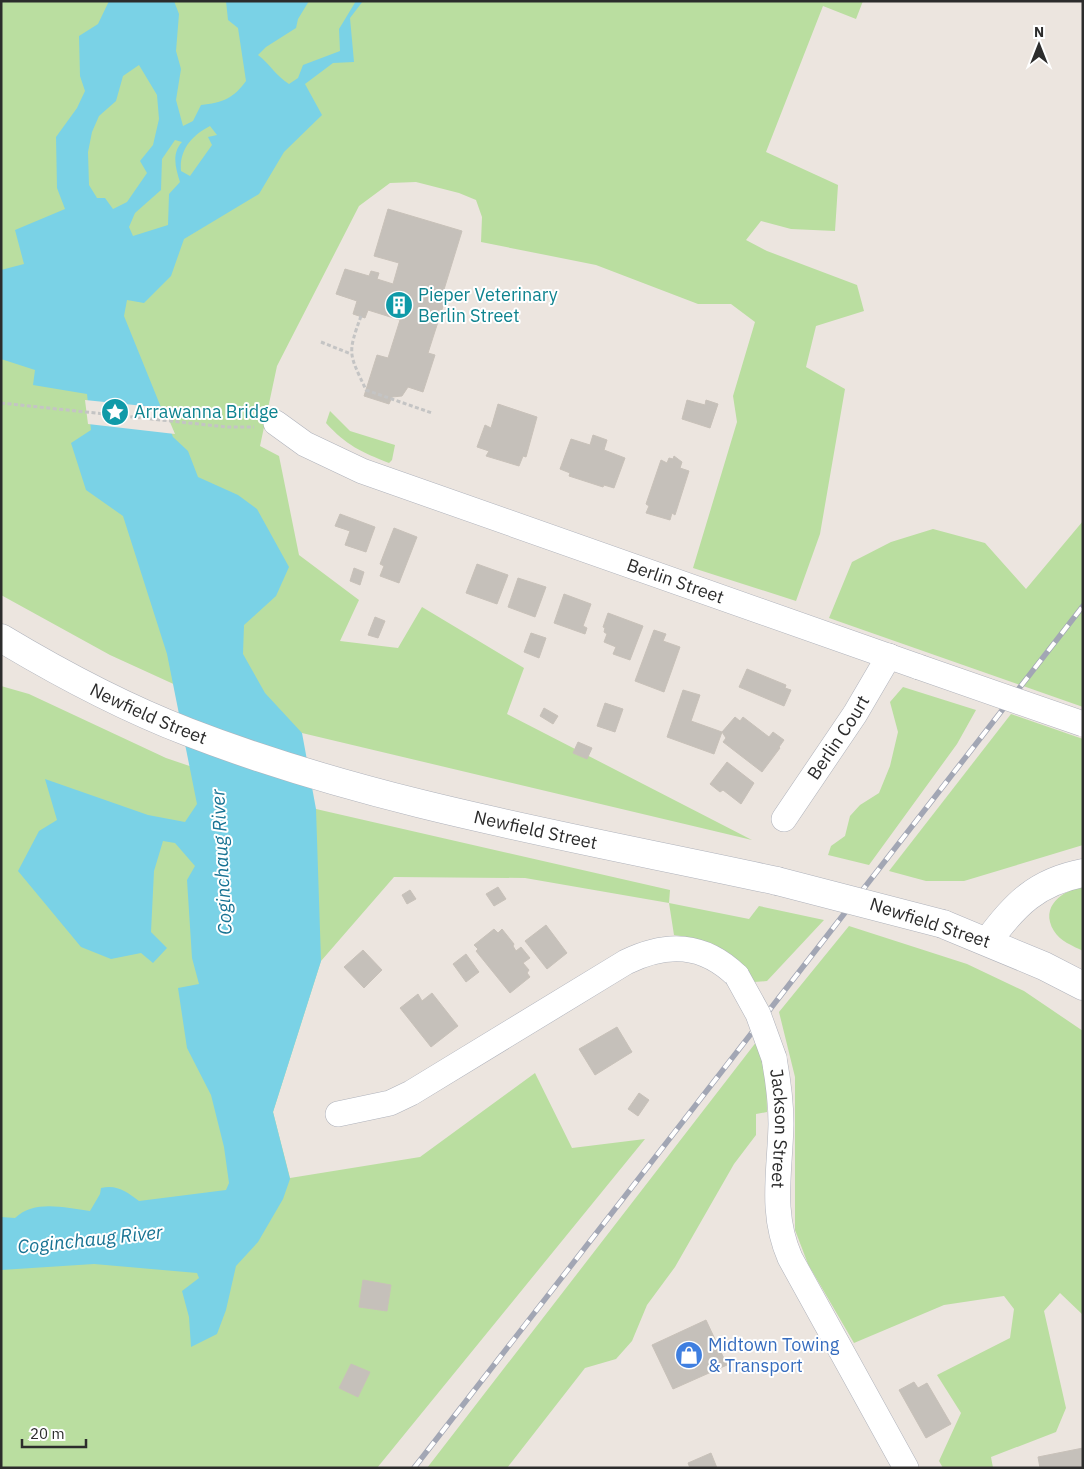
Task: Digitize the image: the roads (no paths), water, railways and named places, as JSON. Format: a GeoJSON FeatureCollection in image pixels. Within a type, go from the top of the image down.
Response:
{"type":"FeatureCollection","features":[{"type":"Feature","properties":{"kind":"main road","name":"Newfield Street"},"geometry":{"type":"LineString","coordinates":[[1,638],[104,696],[187,732],[266,760],[343,784],[415,803],[777,881],[943,924],[988,941],[1083,986]]}},
{"type":"Feature","properties":{"kind":"main road"},"geometry":{"type":"LineString","coordinates":[[988,941],[1006,917],[1024,899],[1042,886],[1083,873]]}},
{"type":"Feature","properties":{"kind":"street","name":"Berlin Street"},"geometry":{"type":"LineString","coordinates":[[276,423],[305,444],[362,471],[1083,724]]}},
{"type":"Feature","properties":{"kind":"street","name":"Berlin Court"},"geometry":{"type":"LineString","coordinates":[[784,819],[855,714],[889,656]]}},
{"type":"Feature","properties":{"kind":"street","name":"Jackson Street"},"geometry":{"type":"LineString","coordinates":[[338,1114],[390,1103],[411,1093],[626,962],[651,950],[674,949],[702,954],[720,962],[737,976],[758,1014],[774,1058],[780,1096],[777,1209],[782,1238],[790,1258],[906,1468]]}},
{"type":"Feature","properties":{"kind":"water","name":"Coginchaug River"},"geometry":{"type":"Polygon","coordinates":[[[109,1],[174,1],[179,14],[176,51],[181,69],[176,100],[183,126],[193,121],[201,105],[227,99],[237,92],[246,81],[238,28],[228,20],[226,1],[309,1],[298,19],[296,28],[266,47],[258,55],[289,84],[298,78],[303,65],[340,51],[339,29],[356,1],[363,1],[350,18],[354,62],[333,63],[305,84],[322,115],[284,152],[259,194],[184,239],[171,276],[144,303],[127,300],[124,316],[173,437],[188,451],[198,477],[238,495],[257,509],[289,567],[276,596],[244,625],[243,654],[265,693],[302,733],[316,809],[321,961],[273,1112],[290,1179],[283,1199],[258,1242],[236,1266],[226,1310],[217,1334],[191,1347],[189,1317],[182,1291],[199,1278],[197,1273],[94,1264],[1,1270],[1,1217],[15,1218],[32,1208],[51,1206],[90,1211],[100,1194],[101,1188],[107,1187],[117,1188],[139,1201],[226,1190],[229,1183],[224,1147],[211,1095],[187,1048],[178,988],[199,984],[192,958],[187,880],[195,866],[175,843],[163,841],[154,871],[151,932],[167,948],[153,963],[141,953],[111,959],[81,947],[18,871],[39,831],[57,820],[45,779],[148,815],[185,822],[197,804],[167,654],[123,516],[86,490],[71,443],[91,430],[87,394],[33,385],[35,370],[1,359],[1,270],[24,264],[15,230],[65,209],[57,188],[56,137],[77,108],[85,91],[80,76],[79,36],[98,24],[109,1]],[[139,65],[123,76],[116,101],[99,116],[92,132],[88,152],[89,185],[97,198],[105,198],[113,209],[127,202],[147,173],[140,161],[153,145],[159,119],[157,95],[139,65]],[[210,126],[192,139],[182,156],[181,171],[190,176],[212,145],[208,137],[217,135],[210,126]],[[175,140],[162,159],[161,190],[135,213],[129,227],[133,236],[168,225],[169,194],[180,182],[175,157],[176,151],[182,142],[175,140]]]}},
{"type":"Feature","properties":{"kind":"railway"},"geometry":{"type":"LineString","coordinates":[[414,1468],[1083,606]]}},
{"type":"Feature","properties":{"kind":"place","name":"Pieper Veterinary Berlin Street"},"geometry":{"type":"Point","coordinates":[399,305]}},
{"type":"Feature","properties":{"kind":"place","name":"Arrawanna Bridge"},"geometry":{"type":"Point","coordinates":[115,412]}},
{"type":"Feature","properties":{"kind":"place","name":"Midtown Towing & Transport"},"geometry":{"type":"Point","coordinates":[689,1355]}}]}
